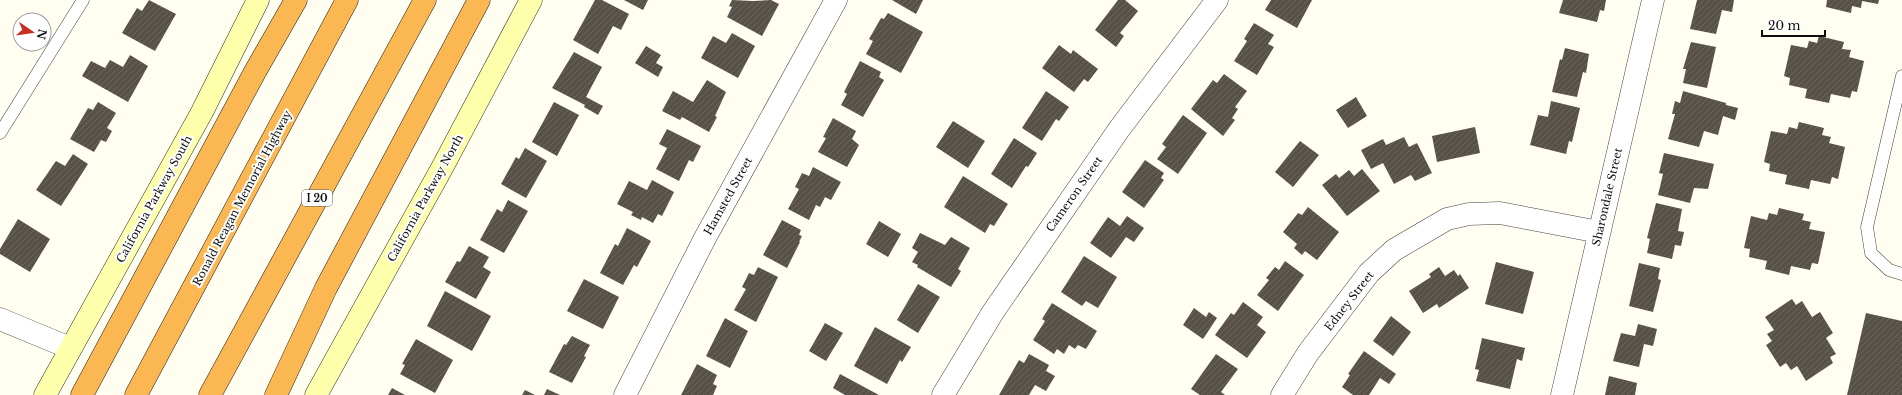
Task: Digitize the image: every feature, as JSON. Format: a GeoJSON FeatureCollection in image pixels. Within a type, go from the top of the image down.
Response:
{"type":"FeatureCollection","features":[{"type":"Feature","properties":{"kind":"highway"},"geometry":{"type":"LineString","coordinates":[[82,395],[256,70],[296,0]]}},
{"type":"Feature","properties":{"kind":"highway","name":"Ronald Reagan Memorial Highway"},"geometry":{"type":"LineString","coordinates":[[136,395],[347,0]]}},
{"type":"Feature","properties":{"kind":"highway","name":"I 20"},"geometry":{"type":"LineString","coordinates":[[210,395],[425,0]]}},
{"type":"Feature","properties":{"kind":"highway"},"geometry":{"type":"LineString","coordinates":[[276,395],[326,288],[479,0]]}},
{"type":"Feature","properties":{"kind":"main road","name":"California Parkway South"},"geometry":{"type":"LineString","coordinates":[[45,395],[202,112],[258,0]]}},
{"type":"Feature","properties":{"kind":"main road","name":"California Parkway North"},"geometry":{"type":"LineString","coordinates":[[316,395],[442,168],[531,0]]}},
{"type":"Feature","properties":{"kind":"street","name":"Hamsted Street"},"geometry":{"type":"LineString","coordinates":[[625,395],[705,238],[836,0]]}},
{"type":"Feature","properties":{"kind":"street","name":"Cameron Street"},"geometry":{"type":"LineString","coordinates":[[943,395],[993,312],[1120,128],[1217,0]]}},
{"type":"Feature","properties":{"kind":"street","name":"Sharondale Street"},"geometry":{"type":"LineString","coordinates":[[1562,395],[1653,0]]}},
{"type":"Feature","properties":{"kind":"street","name":"Edney Street"},"geometry":{"type":"LineString","coordinates":[[1282,395],[1308,353],[1369,273],[1394,250],[1447,220],[1469,214],[1500,213],[1599,232]]}},
{"type":"Feature","properties":{"kind":"street"},"geometry":{"type":"LineString","coordinates":[[0,319],[70,348]]}},
{"type":"Feature","properties":{"kind":"lane"},"geometry":{"type":"LineString","coordinates":[[0,133],[83,0]]}},
{"type":"Feature","properties":{"kind":"lane"},"geometry":{"type":"LineString","coordinates":[[1902,76],[1867,227],[1871,253],[1889,270],[1902,274]]}},
{"type":"Feature","properties":{"kind":"building"},"geometry":{"type":"Polygon","coordinates":[[[149,0],[176,14],[155,51],[122,33],[137,8],[142,11],[149,0]]]}},
{"type":"Feature","properties":{"kind":"building"},"geometry":{"type":"Polygon","coordinates":[[[595,0],[602,0],[629,14],[621,30],[613,26],[598,54],[573,40],[595,0]]]}},
{"type":"Feature","properties":{"kind":"building"},"geometry":{"type":"Polygon","coordinates":[[[624,0],[648,0],[643,10],[624,0]]]}},
{"type":"Feature","properties":{"kind":"building"},"geometry":{"type":"Polygon","coordinates":[[[732,0],[771,0],[779,4],[762,36],[727,17],[732,7],[729,6],[732,0]]]}},
{"type":"Feature","properties":{"kind":"building"},"geometry":{"type":"Polygon","coordinates":[[[892,0],[923,0],[916,14],[892,0]]]}},
{"type":"Feature","properties":{"kind":"building"},"geometry":{"type":"Polygon","coordinates":[[[1118,0],[1125,0],[1138,11],[1120,33],[1124,36],[1116,47],[1095,30],[1118,0]]]}},
{"type":"Feature","properties":{"kind":"building"},"geometry":{"type":"Polygon","coordinates":[[[1271,0],[1312,0],[1297,28],[1265,10],[1271,0]]]}},
{"type":"Feature","properties":{"kind":"building"},"geometry":{"type":"Polygon","coordinates":[[[1563,0],[1606,0],[1604,11],[1600,10],[1597,22],[1559,13],[1563,0]]]}},
{"type":"Feature","properties":{"kind":"building"},"geometry":{"type":"Polygon","coordinates":[[[1697,0],[1734,0],[1732,12],[1722,10],[1716,34],[1690,29],[1697,0]]]}},
{"type":"Feature","properties":{"kind":"building"},"geometry":{"type":"Polygon","coordinates":[[[1827,0],[1879,0],[1878,4],[1862,1],[1861,8],[1852,6],[1851,13],[1826,7],[1827,0]]]}},
{"type":"Feature","properties":{"kind":"building"},"geometry":{"type":"Polygon","coordinates":[[[888,13],[923,32],[901,73],[866,54],[873,41],[869,39],[881,18],[884,19],[888,13]]]}},
{"type":"Feature","properties":{"kind":"building"},"geometry":{"type":"Polygon","coordinates":[[[1254,23],[1274,35],[1268,44],[1274,47],[1257,75],[1234,61],[1247,41],[1244,39],[1254,23]]]}},
{"type":"Feature","properties":{"kind":"building"},"geometry":{"type":"Polygon","coordinates":[[[732,33],[755,46],[738,78],[701,58],[713,36],[726,43],[732,33]]]}},
{"type":"Feature","properties":{"kind":"building"},"geometry":{"type":"Polygon","coordinates":[[[1819,36],[1844,42],[1842,49],[1851,50],[1849,57],[1864,61],[1857,92],[1852,91],[1850,98],[1831,94],[1829,103],[1805,98],[1807,89],[1789,85],[1790,78],[1784,76],[1791,45],[1807,48],[1809,41],[1817,43],[1819,36]]]}},
{"type":"Feature","properties":{"kind":"building"},"geometry":{"type":"Polygon","coordinates":[[[1691,42],[1716,47],[1707,88],[1683,83],[1686,69],[1683,69],[1691,42]]]}},
{"type":"Feature","properties":{"kind":"building"},"geometry":{"type":"Polygon","coordinates":[[[1059,45],[1071,54],[1073,50],[1098,69],[1088,82],[1084,79],[1074,92],[1042,68],[1059,45]]]}},
{"type":"Feature","properties":{"kind":"building"},"geometry":{"type":"Polygon","coordinates":[[[646,46],[661,55],[656,63],[663,67],[658,77],[635,63],[646,46]]]}},
{"type":"Feature","properties":{"kind":"building"},"geometry":{"type":"Polygon","coordinates":[[[1565,48],[1589,54],[1586,73],[1583,72],[1577,97],[1552,92],[1560,59],[1562,60],[1565,48]]]}},
{"type":"Feature","properties":{"kind":"building"},"geometry":{"type":"Polygon","coordinates":[[[574,52],[602,67],[586,97],[603,106],[598,115],[584,107],[585,105],[552,88],[574,52]]]}},
{"type":"Feature","properties":{"kind":"building"},"geometry":{"type":"Polygon","coordinates":[[[130,55],[148,66],[128,102],[82,76],[91,61],[105,68],[110,60],[123,67],[130,55]]]}},
{"type":"Feature","properties":{"kind":"building"},"geometry":{"type":"Polygon","coordinates":[[[860,61],[881,72],[879,77],[884,80],[863,117],[841,105],[847,94],[844,92],[860,61]]]}},
{"type":"Feature","properties":{"kind":"building"},"geometry":{"type":"Polygon","coordinates":[[[1224,74],[1247,91],[1235,107],[1238,109],[1232,118],[1235,120],[1223,136],[1191,109],[1213,80],[1217,83],[1224,74]]]}},
{"type":"Feature","properties":{"kind":"building"},"geometry":{"type":"Polygon","coordinates":[[[707,80],[726,92],[715,116],[717,117],[709,132],[682,117],[680,120],[662,111],[673,91],[693,102],[707,80]]]}},
{"type":"Feature","properties":{"kind":"building"},"geometry":{"type":"Polygon","coordinates":[[[1046,91],[1069,107],[1059,121],[1056,119],[1042,141],[1022,128],[1046,91]]]}},
{"type":"Feature","properties":{"kind":"building"},"geometry":{"type":"Polygon","coordinates":[[[1683,91],[1726,103],[1726,105],[1738,108],[1735,120],[1723,116],[1718,135],[1704,131],[1699,147],[1668,139],[1675,114],[1672,114],[1675,101],[1680,103],[1683,91]]]}},
{"type":"Feature","properties":{"kind":"building"},"geometry":{"type":"Polygon","coordinates":[[[1356,97],[1367,116],[1348,128],[1336,110],[1356,97]]]}},
{"type":"Feature","properties":{"kind":"building"},"geometry":{"type":"Polygon","coordinates":[[[1551,101],[1580,108],[1572,142],[1569,141],[1566,154],[1530,145],[1538,115],[1548,117],[1551,101]]]}},
{"type":"Feature","properties":{"kind":"building"},"geometry":{"type":"Polygon","coordinates":[[[98,102],[116,113],[107,128],[112,131],[106,142],[101,140],[94,152],[70,139],[88,108],[93,110],[98,102]]]}},
{"type":"Feature","properties":{"kind":"building"},"geometry":{"type":"Polygon","coordinates":[[[554,102],[579,115],[557,156],[532,142],[554,102]]]}},
{"type":"Feature","properties":{"kind":"building"},"geometry":{"type":"Polygon","coordinates":[[[1183,115],[1207,133],[1178,174],[1157,159],[1166,147],[1162,144],[1183,115]]]}},
{"type":"Feature","properties":{"kind":"building"},"geometry":{"type":"Polygon","coordinates":[[[833,118],[856,131],[852,139],[859,145],[847,167],[818,152],[826,138],[823,137],[833,118]]]}},
{"type":"Feature","properties":{"kind":"building"},"geometry":{"type":"Polygon","coordinates":[[[953,121],[985,141],[968,168],[936,147],[953,121]]]}},
{"type":"Feature","properties":{"kind":"building"},"geometry":{"type":"Polygon","coordinates":[[[1799,122],[1824,128],[1822,135],[1831,137],[1829,143],[1845,147],[1838,179],[1832,177],[1830,184],[1811,180],[1809,189],[1785,184],[1787,175],[1769,171],[1770,164],[1764,162],[1771,131],[1787,134],[1789,127],[1797,129],[1799,122]]]}},
{"type":"Feature","properties":{"kind":"building"},"geometry":{"type":"Polygon","coordinates":[[[1475,127],[1480,153],[1437,162],[1432,136],[1475,127]]]}},
{"type":"Feature","properties":{"kind":"building"},"geometry":{"type":"Polygon","coordinates":[[[667,129],[701,146],[693,162],[689,160],[679,181],[656,169],[667,148],[659,144],[667,129]]]}},
{"type":"Feature","properties":{"kind":"building"},"geometry":{"type":"Polygon","coordinates":[[[1404,137],[1409,147],[1417,143],[1432,173],[1415,181],[1411,175],[1394,184],[1383,163],[1371,169],[1361,150],[1383,139],[1386,145],[1404,137]]]}},
{"type":"Feature","properties":{"kind":"building"},"geometry":{"type":"Polygon","coordinates":[[[1014,138],[1037,153],[1028,167],[1026,166],[1012,188],[991,174],[1014,138]]]}},
{"type":"Feature","properties":{"kind":"building"},"geometry":{"type":"Polygon","coordinates":[[[1300,141],[1319,155],[1293,187],[1275,172],[1300,141]]]}},
{"type":"Feature","properties":{"kind":"building"},"geometry":{"type":"Polygon","coordinates":[[[525,148],[547,161],[526,198],[501,184],[516,157],[519,159],[525,148]]]}},
{"type":"Feature","properties":{"kind":"building"},"geometry":{"type":"Polygon","coordinates":[[[1664,153],[1714,164],[1708,189],[1694,188],[1690,203],[1658,195],[1663,174],[1659,173],[1664,153]]]}},
{"type":"Feature","properties":{"kind":"building"},"geometry":{"type":"Polygon","coordinates":[[[73,154],[88,164],[61,206],[36,190],[56,161],[65,166],[73,154]]]}},
{"type":"Feature","properties":{"kind":"building"},"geometry":{"type":"Polygon","coordinates":[[[1145,160],[1164,173],[1161,178],[1164,180],[1144,208],[1122,192],[1145,160]]]}},
{"type":"Feature","properties":{"kind":"building"},"geometry":{"type":"Polygon","coordinates":[[[813,167],[841,182],[831,200],[825,197],[820,207],[816,205],[809,220],[788,209],[799,189],[795,187],[802,173],[809,176],[813,167]]]}},
{"type":"Feature","properties":{"kind":"building"},"geometry":{"type":"Polygon","coordinates":[[[1362,169],[1380,191],[1347,216],[1322,185],[1336,174],[1339,178],[1349,170],[1354,176],[1362,169]]]}},
{"type":"Feature","properties":{"kind":"building"},"geometry":{"type":"Polygon","coordinates":[[[963,176],[1008,204],[994,226],[990,224],[985,233],[944,207],[963,176]]]}},
{"type":"Feature","properties":{"kind":"building"},"geometry":{"type":"Polygon","coordinates":[[[652,180],[674,192],[662,216],[658,214],[653,223],[642,217],[641,220],[631,215],[633,212],[617,204],[629,181],[647,190],[652,180]]]}},
{"type":"Feature","properties":{"kind":"building"},"geometry":{"type":"Polygon","coordinates":[[[508,200],[528,211],[504,253],[480,240],[497,209],[502,212],[508,200]]]}},
{"type":"Feature","properties":{"kind":"building"},"geometry":{"type":"Polygon","coordinates":[[[1656,203],[1682,209],[1678,231],[1684,232],[1681,246],[1675,245],[1672,259],[1647,253],[1650,239],[1647,238],[1656,203]]]}},
{"type":"Feature","properties":{"kind":"building"},"geometry":{"type":"Polygon","coordinates":[[[1308,207],[1339,232],[1317,260],[1305,251],[1302,255],[1294,248],[1297,244],[1283,232],[1298,213],[1302,215],[1308,207]]]}},
{"type":"Feature","properties":{"kind":"building"},"geometry":{"type":"Polygon","coordinates":[[[1779,208],[1804,214],[1802,220],[1811,222],[1809,229],[1825,232],[1818,264],[1812,263],[1810,270],[1791,266],[1789,275],[1765,269],[1767,261],[1749,257],[1750,249],[1744,248],[1751,216],[1767,220],[1769,213],[1777,215],[1779,208]]]}},
{"type":"Feature","properties":{"kind":"building"},"geometry":{"type":"Polygon","coordinates":[[[1127,216],[1144,228],[1134,242],[1126,237],[1111,258],[1090,243],[1108,217],[1120,226],[1127,216]]]}},
{"type":"Feature","properties":{"kind":"building"},"geometry":{"type":"Polygon","coordinates":[[[18,219],[50,239],[30,272],[0,254],[0,249],[18,219]]]}},
{"type":"Feature","properties":{"kind":"building"},"geometry":{"type":"Polygon","coordinates":[[[782,220],[801,230],[799,235],[802,236],[787,268],[763,255],[782,220]]]}},
{"type":"Feature","properties":{"kind":"building"},"geometry":{"type":"Polygon","coordinates":[[[879,221],[901,234],[888,257],[866,244],[879,221]]]}},
{"type":"Feature","properties":{"kind":"building"},"geometry":{"type":"Polygon","coordinates":[[[627,228],[651,241],[637,267],[634,265],[623,285],[600,273],[615,244],[618,246],[627,228]]]}},
{"type":"Feature","properties":{"kind":"building"},"geometry":{"type":"Polygon","coordinates":[[[920,233],[945,245],[951,237],[970,248],[958,269],[961,271],[951,287],[917,267],[918,265],[912,262],[918,252],[912,248],[920,233]]]}},
{"type":"Feature","properties":{"kind":"building"},"geometry":{"type":"Polygon","coordinates":[[[469,246],[489,257],[483,267],[491,272],[476,299],[445,282],[457,261],[460,262],[469,246]]]}},
{"type":"Feature","properties":{"kind":"building"},"geometry":{"type":"Polygon","coordinates":[[[1084,256],[1117,277],[1098,308],[1086,301],[1082,306],[1061,292],[1084,256]]]}},
{"type":"Feature","properties":{"kind":"building"},"geometry":{"type":"Polygon","coordinates":[[[1285,261],[1304,275],[1278,311],[1257,295],[1269,280],[1266,278],[1275,267],[1279,270],[1285,261]]]}},
{"type":"Feature","properties":{"kind":"building"},"geometry":{"type":"Polygon","coordinates":[[[1496,262],[1534,272],[1523,314],[1485,304],[1496,262]]]}},
{"type":"Feature","properties":{"kind":"building"},"geometry":{"type":"Polygon","coordinates":[[[1639,263],[1660,268],[1658,279],[1661,280],[1653,312],[1629,306],[1639,263]]]}},
{"type":"Feature","properties":{"kind":"building"},"geometry":{"type":"Polygon","coordinates":[[[758,267],[778,277],[756,322],[734,310],[746,289],[742,287],[749,273],[754,275],[758,267]]]}},
{"type":"Feature","properties":{"kind":"building"},"geometry":{"type":"Polygon","coordinates":[[[1439,267],[1445,276],[1454,270],[1458,276],[1460,274],[1469,288],[1439,308],[1437,304],[1423,313],[1409,291],[1431,277],[1429,274],[1439,267]]]}},
{"type":"Feature","properties":{"kind":"building"},"geometry":{"type":"Polygon","coordinates":[[[584,279],[619,297],[603,329],[567,311],[584,279]]]}},
{"type":"Feature","properties":{"kind":"building"},"geometry":{"type":"Polygon","coordinates":[[[918,284],[940,297],[918,333],[897,320],[918,284]]]}},
{"type":"Feature","properties":{"kind":"building"},"geometry":{"type":"Polygon","coordinates":[[[445,291],[491,316],[472,351],[427,326],[445,291]]]}},
{"type":"Feature","properties":{"kind":"building"},"geometry":{"type":"Polygon","coordinates":[[[1792,299],[1796,305],[1802,301],[1812,317],[1820,312],[1833,333],[1826,338],[1836,354],[1830,357],[1833,363],[1806,381],[1797,366],[1791,370],[1786,363],[1780,367],[1766,345],[1772,341],[1767,334],[1774,330],[1765,317],[1792,299]]]}},
{"type":"Feature","properties":{"kind":"building"},"geometry":{"type":"Polygon","coordinates":[[[1243,302],[1263,317],[1257,325],[1266,332],[1247,358],[1215,335],[1231,313],[1234,315],[1243,302]]]}},
{"type":"Feature","properties":{"kind":"building"},"geometry":{"type":"Polygon","coordinates":[[[1052,303],[1097,331],[1086,349],[1078,345],[1075,349],[1069,345],[1064,354],[1057,349],[1054,354],[1033,340],[1045,321],[1042,319],[1052,303]]]}},
{"type":"Feature","properties":{"kind":"building"},"geometry":{"type":"Polygon","coordinates":[[[1194,308],[1206,317],[1209,312],[1217,318],[1203,339],[1183,325],[1194,308]]]}},
{"type":"Feature","properties":{"kind":"building"},"geometry":{"type":"Polygon","coordinates":[[[1866,313],[1902,321],[1902,395],[1847,395],[1866,313]]]}},
{"type":"Feature","properties":{"kind":"building"},"geometry":{"type":"Polygon","coordinates":[[[1391,316],[1411,332],[1393,356],[1373,341],[1391,316]]]}},
{"type":"Feature","properties":{"kind":"building"},"geometry":{"type":"Polygon","coordinates":[[[725,318],[748,331],[730,368],[706,356],[725,318]]]}},
{"type":"Feature","properties":{"kind":"building"},"geometry":{"type":"Polygon","coordinates":[[[825,323],[843,333],[826,361],[809,351],[825,323]]]}},
{"type":"Feature","properties":{"kind":"building"},"geometry":{"type":"Polygon","coordinates":[[[1638,324],[1657,329],[1653,346],[1644,344],[1639,367],[1613,361],[1621,333],[1635,336],[1638,324]]]}},
{"type":"Feature","properties":{"kind":"building"},"geometry":{"type":"Polygon","coordinates":[[[875,327],[911,347],[902,362],[900,360],[887,384],[854,366],[875,327]]]}},
{"type":"Feature","properties":{"kind":"building"},"geometry":{"type":"Polygon","coordinates":[[[572,336],[590,345],[584,356],[586,357],[572,383],[549,372],[564,344],[566,345],[572,336]]]}},
{"type":"Feature","properties":{"kind":"building"},"geometry":{"type":"Polygon","coordinates":[[[1482,338],[1525,348],[1522,361],[1517,359],[1510,389],[1476,381],[1479,370],[1475,369],[1482,338]]]}},
{"type":"Feature","properties":{"kind":"building"},"geometry":{"type":"Polygon","coordinates":[[[416,339],[453,360],[435,393],[400,374],[405,365],[402,364],[416,339]]]}},
{"type":"Feature","properties":{"kind":"building"},"geometry":{"type":"Polygon","coordinates":[[[1364,351],[1396,374],[1389,384],[1380,378],[1369,395],[1353,395],[1342,387],[1350,375],[1348,374],[1364,351]]]}},
{"type":"Feature","properties":{"kind":"building"},"geometry":{"type":"Polygon","coordinates":[[[1029,354],[1049,365],[1046,371],[1055,376],[1046,391],[1035,385],[1029,395],[999,395],[1019,360],[1024,363],[1029,354]]]}},
{"type":"Feature","properties":{"kind":"building"},"geometry":{"type":"Polygon","coordinates":[[[1216,354],[1238,369],[1221,392],[1225,395],[1200,395],[1191,389],[1216,354]]]}},
{"type":"Feature","properties":{"kind":"building"},"geometry":{"type":"Polygon","coordinates":[[[697,364],[717,375],[713,384],[717,386],[713,395],[681,395],[697,364]]]}},
{"type":"Feature","properties":{"kind":"building"},"geometry":{"type":"Polygon","coordinates":[[[840,374],[879,395],[845,395],[833,388],[840,374]]]}},
{"type":"Feature","properties":{"kind":"building"},"geometry":{"type":"Polygon","coordinates":[[[1609,376],[1637,383],[1635,395],[1605,395],[1609,376]]]}},
{"type":"Feature","properties":{"kind":"building"},"geometry":{"type":"Polygon","coordinates":[[[392,388],[405,395],[388,395],[392,388]]]}},
{"type":"Feature","properties":{"kind":"building"},"geometry":{"type":"Polygon","coordinates":[[[547,389],[560,395],[544,395],[547,389]]]}},
{"type":"Feature","properties":{"kind":"building"},"geometry":{"type":"Polygon","coordinates":[[[525,390],[535,395],[522,395],[525,390]]]}}]}
